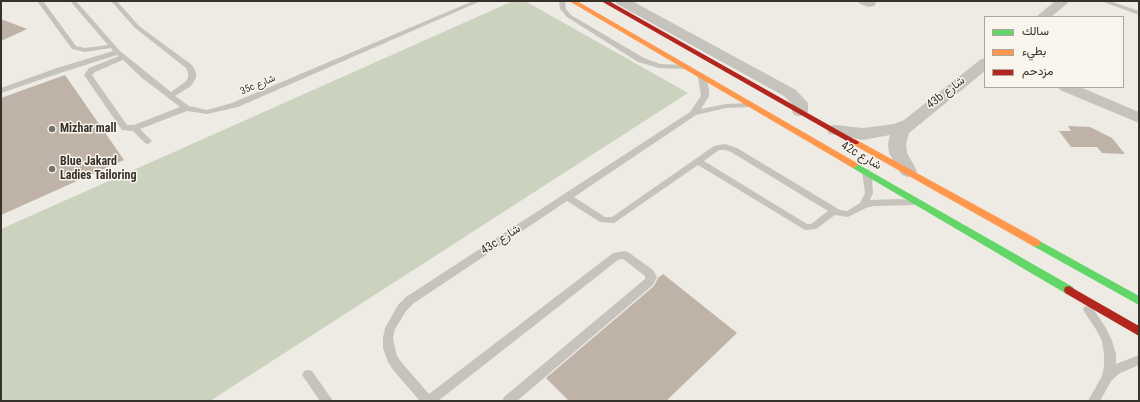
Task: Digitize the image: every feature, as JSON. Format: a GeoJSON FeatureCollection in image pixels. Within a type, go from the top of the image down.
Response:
{"type":"FeatureCollection","features":[{"type":"Feature","properties":{"kind":"street","name":"42c شارع"},"geometry":{"type":"LineString","coordinates":[[572,1],[1139,331]]}},
{"type":"Feature","properties":{"kind":"street","name":"42c شارع"},"geometry":{"type":"LineString","coordinates":[[604,1],[1139,301]]}},
{"type":"Feature","properties":{"kind":"street"},"geometry":{"type":"LineString","coordinates":[[622,1],[790,93],[800,103],[800,111]]}},
{"type":"Feature","properties":{"kind":"street"},"geometry":{"type":"LineString","coordinates":[[1044,16],[1063,1]]}},
{"type":"Feature","properties":{"kind":"street","name":"43b شارع"},"geometry":{"type":"LineString","coordinates":[[908,171],[900,157],[897,144],[898,136],[908,124],[984,64]]}},
{"type":"Feature","properties":{"kind":"street"},"geometry":{"type":"LineString","coordinates":[[1068,88],[1139,118]]}},
{"type":"Feature","properties":{"kind":"street","name":"43b شارع"},"geometry":{"type":"LineString","coordinates":[[835,130],[863,134],[876,133],[899,128],[908,124]]}},
{"type":"Feature","properties":{"kind":"street"},"geometry":{"type":"LineString","coordinates":[[942,190],[967,194]]}},
{"type":"Feature","properties":{"kind":"lane"},"geometry":{"type":"LineString","coordinates":[[40,1],[74,48],[85,50],[112,46]]}},
{"type":"Feature","properties":{"kind":"lane","name":"35c شارع"},"geometry":{"type":"LineString","coordinates":[[73,1],[112,46],[170,96],[186,108],[207,112],[235,105],[478,1]]}},
{"type":"Feature","properties":{"kind":"lane"},"geometry":{"type":"LineString","coordinates":[[114,1],[142,32],[189,67],[192,72],[192,78],[188,84],[170,96]]}},
{"type":"Feature","properties":{"kind":"lane"},"geometry":{"type":"LineString","coordinates":[[562,1],[563,9],[569,16],[641,60],[659,66],[686,67]]}},
{"type":"Feature","properties":{"kind":"lane"},"geometry":{"type":"LineString","coordinates":[[1104,1],[1139,13]]}},
{"type":"Feature","properties":{"kind":"lane"},"geometry":{"type":"LineString","coordinates":[[121,54],[92,70],[88,75],[125,128],[135,128],[186,108]]}},
{"type":"Feature","properties":{"kind":"lane"},"geometry":{"type":"LineString","coordinates":[[1,91],[60,70],[121,54]]}},
{"type":"Feature","properties":{"kind":"lane","name":"43c شارع"},"geometry":{"type":"LineString","coordinates":[[428,401],[392,358],[388,338],[390,328],[395,318],[410,300],[693,114],[705,96],[702,77]]}},
{"type":"Feature","properties":{"kind":"lane","name":"43c شارع"},"geometry":{"type":"LineString","coordinates":[[693,114],[726,106],[750,105]]}},
{"type":"Feature","properties":{"kind":"lane"},"geometry":{"type":"LineString","coordinates":[[135,128],[148,142]]}},
{"type":"Feature","properties":{"kind":"lane"},"geometry":{"type":"LineString","coordinates":[[567,197],[603,220],[614,220],[717,148],[725,147],[730,148],[834,211],[848,214],[864,206],[886,202],[923,206]]}},
{"type":"Feature","properties":{"kind":"lane"},"geometry":{"type":"LineString","coordinates":[[698,161],[805,227],[813,227],[834,211]]}},
{"type":"Feature","properties":{"kind":"lane"},"geometry":{"type":"LineString","coordinates":[[864,206],[869,193],[866,172]]}},
{"type":"Feature","properties":{"kind":"lane"},"geometry":{"type":"LineString","coordinates":[[428,401],[616,256],[625,255],[649,273],[652,278],[649,282],[508,401]]}},
{"type":"Feature","properties":{"kind":"lane"},"geometry":{"type":"LineString","coordinates":[[1072,292],[1094,316],[1107,341],[1110,354],[1110,366],[1107,377],[1094,401]]}},
{"type":"Feature","properties":{"kind":"lane"},"geometry":{"type":"LineString","coordinates":[[1107,377],[1116,369],[1139,360]]}},
{"type":"Feature","properties":{"kind":"lane"},"geometry":{"type":"LineString","coordinates":[[308,375],[328,401]]}},
{"type":"Feature","properties":{"kind":"green space"},"geometry":{"type":"Polygon","coordinates":[[[513,1],[525,1],[688,93],[210,401],[1,401],[1,229],[513,1]]]}},
{"type":"Feature","properties":{"kind":"building"},"geometry":{"type":"Polygon","coordinates":[[[1,19],[27,29],[1,41],[1,19]]]}},
{"type":"Feature","properties":{"kind":"building","name":"Mizhar mall"},"geometry":{"type":"Polygon","coordinates":[[[65,75],[124,160],[1,215],[1,98],[65,75]]]}},
{"type":"Feature","properties":{"kind":"building"},"geometry":{"type":"Polygon","coordinates":[[[1068,126],[1090,127],[1112,138],[1125,154],[1102,153],[1097,147],[1071,147],[1059,131],[1071,131],[1068,126]]]}},
{"type":"Feature","properties":{"kind":"building"},"geometry":{"type":"Polygon","coordinates":[[[663,274],[737,333],[666,401],[569,401],[546,378],[654,286],[658,278],[663,274]]]}},
{"type":"Feature","properties":{"kind":"traffic: fast"},"geometry":{"type":"LineString","coordinates":[[854,165],[1069,290]]}},
{"type":"Feature","properties":{"kind":"traffic: fast"},"geometry":{"type":"LineString","coordinates":[[1036,243],[1139,301]]}},
{"type":"Feature","properties":{"kind":"traffic: slow"},"geometry":{"type":"LineString","coordinates":[[572,1],[854,165]]}},
{"type":"Feature","properties":{"kind":"traffic: slow"},"geometry":{"type":"LineString","coordinates":[[855,142],[1036,243]]}},
{"type":"Feature","properties":{"kind":"traffic: jam"},"geometry":{"type":"LineString","coordinates":[[604,1],[855,142]]}},
{"type":"Feature","properties":{"kind":"traffic: jam"},"geometry":{"type":"LineString","coordinates":[[1069,290],[1139,331]]}},
{"type":"Feature","properties":{"kind":"place","name":"Mizhar mall"},"geometry":{"type":"Point","coordinates":[52,129]}},
{"type":"Feature","properties":{"kind":"place","name":"Blue Jakard Ladies Tailoring"},"geometry":{"type":"Point","coordinates":[52,169]}}]}
